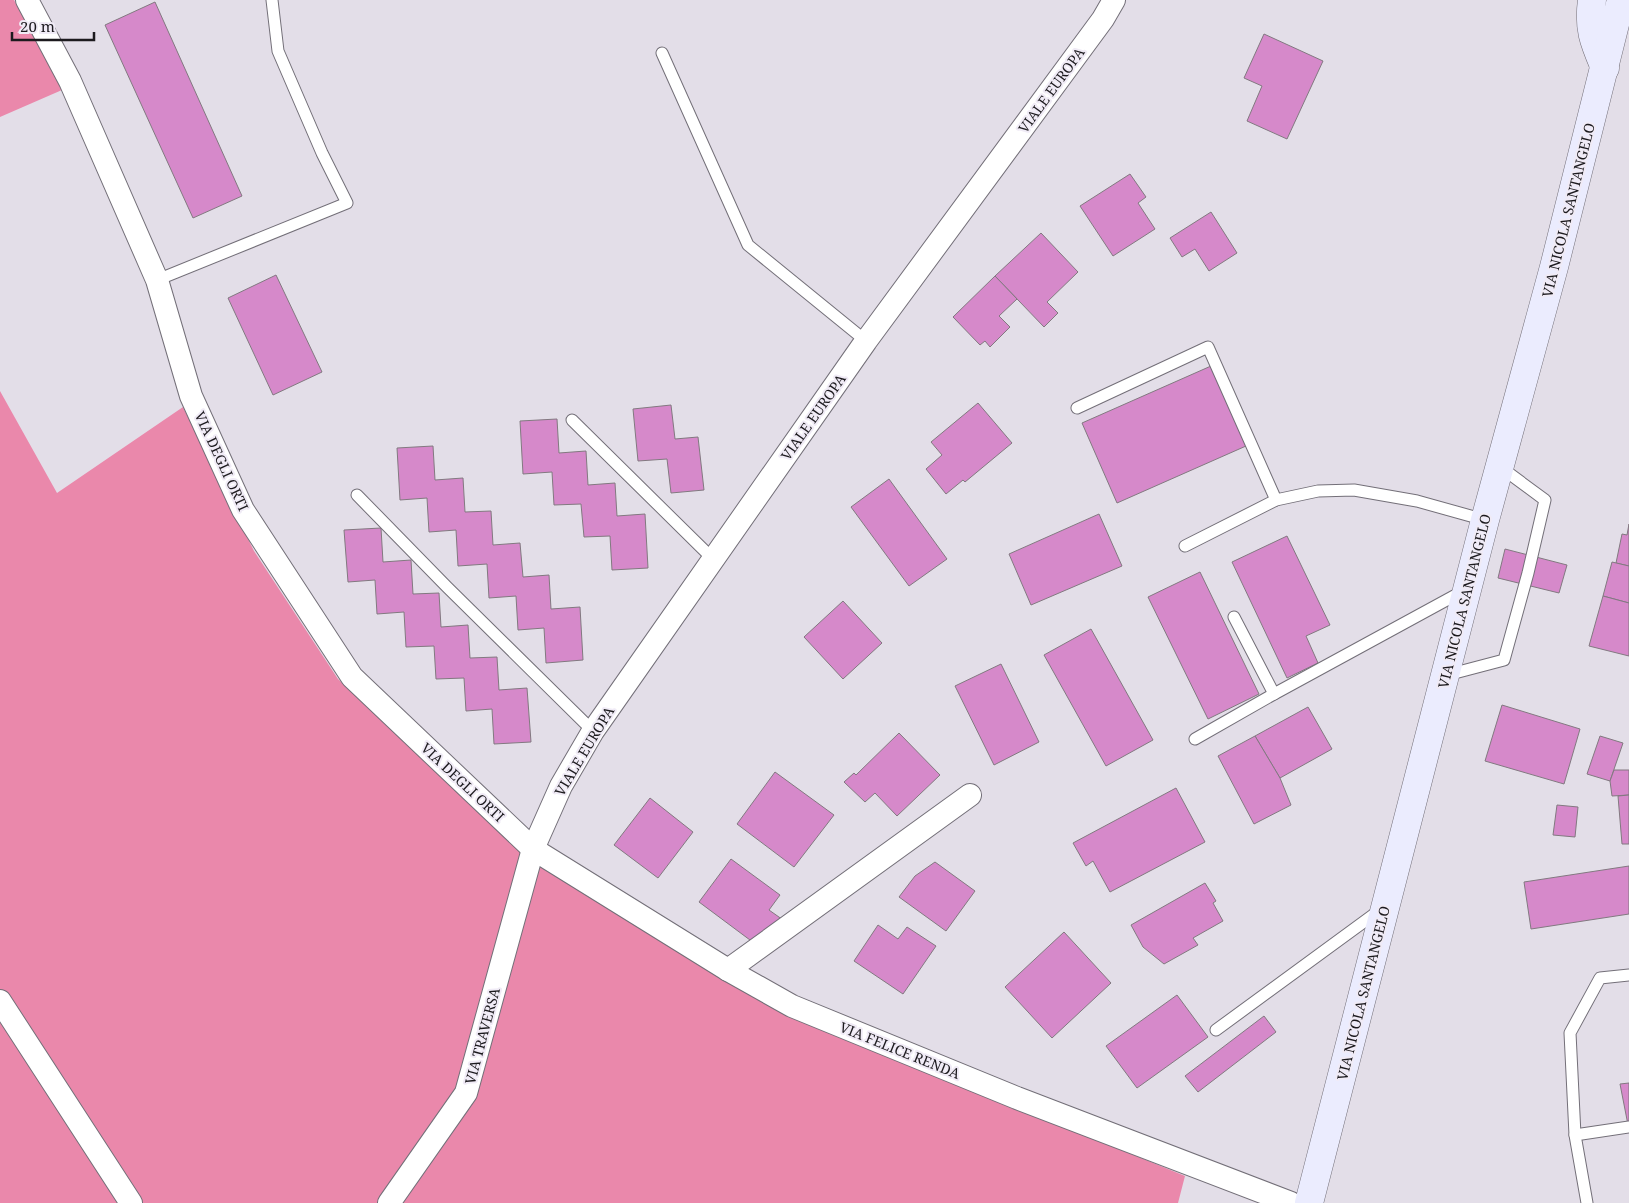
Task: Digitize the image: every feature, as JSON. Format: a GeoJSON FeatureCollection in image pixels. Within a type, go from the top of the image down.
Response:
{"type":"FeatureCollection","features":[{"type":"Feature","properties":{"kind":"main road"},"geometry":{"type":"LineString","coordinates":[[1592,0],[1589,18],[1593,40],[1605,68],[1623,46],[1629,34]]}},
{"type":"Feature","properties":{"kind":"main road","name":"VIA NICOLA SANTANGELO"},"geometry":{"type":"LineString","coordinates":[[1308,1203],[1499,466],[1554,267],[1621,0]]}},
{"type":"Feature","properties":{"kind":"street","name":"VIA DEGLI ORTI"},"geometry":{"type":"LineString","coordinates":[[27,0],[70,81],[157,280],[191,396],[244,510],[352,677],[533,849]]}},
{"type":"Feature","properties":{"kind":"street","name":"VIALE EUROPA"},"geometry":{"type":"LineString","coordinates":[[533,849],[561,786],[593,731],[866,341],[1097,27],[1114,0]]}},
{"type":"Feature","properties":{"kind":"street"},"geometry":{"type":"LineString","coordinates":[[728,970],[970,795]]}},
{"type":"Feature","properties":{"kind":"street","name":"VIA FELICE RENDA"},"geometry":{"type":"LineString","coordinates":[[533,849],[728,970],[792,1006],[1017,1098],[1291,1203]]}},
{"type":"Feature","properties":{"kind":"street","name":"VIA TRAVERSA"},"geometry":{"type":"LineString","coordinates":[[389,1203],[466,1093],[533,849]]}},
{"type":"Feature","properties":{"kind":"street"},"geometry":{"type":"LineString","coordinates":[[0,1001],[131,1203]]}},
{"type":"Feature","properties":{"kind":"lane"},"geometry":{"type":"LineString","coordinates":[[157,280],[347,203],[322,153],[278,51],[272,0]]}},
{"type":"Feature","properties":{"kind":"lane"},"geometry":{"type":"LineString","coordinates":[[662,54],[748,245],[866,341]]}},
{"type":"Feature","properties":{"kind":"lane"},"geometry":{"type":"LineString","coordinates":[[1077,408],[1208,348],[1276,500]]}},
{"type":"Feature","properties":{"kind":"lane"},"geometry":{"type":"LineString","coordinates":[[572,420],[713,559]]}},
{"type":"Feature","properties":{"kind":"lane"},"geometry":{"type":"LineString","coordinates":[[1445,675],[1504,660],[1528,573],[1545,500],[1499,466]]}},
{"type":"Feature","properties":{"kind":"lane"},"geometry":{"type":"LineString","coordinates":[[1185,546],[1276,500],[1318,491],[1354,490],[1417,501],[1485,520]]}},
{"type":"Feature","properties":{"kind":"lane"},"geometry":{"type":"LineString","coordinates":[[357,495],[593,731]]}},
{"type":"Feature","properties":{"kind":"lane"},"geometry":{"type":"LineString","coordinates":[[1195,739],[1468,588]]}},
{"type":"Feature","properties":{"kind":"lane"},"geometry":{"type":"LineString","coordinates":[[1234,617],[1274,694]]}},
{"type":"Feature","properties":{"kind":"lane"},"geometry":{"type":"LineString","coordinates":[[1216,1030],[1385,906]]}},
{"type":"Feature","properties":{"kind":"lane"},"geometry":{"type":"LineString","coordinates":[[1587,1203],[1575,1135],[1570,1034],[1600,978],[1629,975]]}},
{"type":"Feature","properties":{"kind":"lane"},"geometry":{"type":"LineString","coordinates":[[1575,1135],[1629,1127]]}},
{"type":"Feature","properties":{"kind":"shaded area"},"geometry":{"type":"Polygon","coordinates":[[[0,0],[14,0],[62,90],[0,117],[0,0]]]}},
{"type":"Feature","properties":{"kind":"shaded area"},"geometry":{"type":"Polygon","coordinates":[[[0,391],[57,493],[183,407],[254,551],[338,679],[515,846],[765,1004],[1185,1176],[1178,1203],[0,1203],[0,391]]]}},
{"type":"Feature","properties":{"kind":"building"},"geometry":{"type":"Polygon","coordinates":[[[155,2],[242,196],[193,218],[105,25],[155,2]]]}},
{"type":"Feature","properties":{"kind":"building"},"geometry":{"type":"Polygon","coordinates":[[[1264,34],[1323,61],[1287,139],[1247,121],[1262,86],[1244,78],[1264,34]]]}},
{"type":"Feature","properties":{"kind":"building"},"geometry":{"type":"Polygon","coordinates":[[[1130,174],[1146,197],[1138,203],[1155,229],[1113,256],[1080,206],[1130,174]]]}},
{"type":"Feature","properties":{"kind":"building"},"geometry":{"type":"Polygon","coordinates":[[[1211,212],[1237,253],[1209,271],[1195,249],[1182,257],[1170,238],[1211,212]]]}},
{"type":"Feature","properties":{"kind":"building"},"geometry":{"type":"Polygon","coordinates":[[[1041,233],[1078,272],[1047,302],[1058,313],[1044,327],[995,276],[1041,233]]]}},
{"type":"Feature","properties":{"kind":"building"},"geometry":{"type":"Polygon","coordinates":[[[276,275],[322,372],[273,395],[228,298],[276,275]]]}},
{"type":"Feature","properties":{"kind":"building"},"geometry":{"type":"Polygon","coordinates":[[[995,276],[1017,299],[999,316],[1010,327],[990,347],[985,341],[980,345],[953,317],[995,276]]]}},
{"type":"Feature","properties":{"kind":"building"},"geometry":{"type":"Polygon","coordinates":[[[1211,366],[1246,446],[1117,503],[1082,423],[1211,366]]]}},
{"type":"Feature","properties":{"kind":"building"},"geometry":{"type":"Polygon","coordinates":[[[978,403],[1012,443],[965,482],[963,480],[946,494],[926,469],[942,455],[931,442],[978,403]]]}},
{"type":"Feature","properties":{"kind":"building"},"geometry":{"type":"Polygon","coordinates":[[[671,405],[675,439],[698,437],[704,490],[671,493],[667,459],[638,461],[633,409],[671,405]]]}},
{"type":"Feature","properties":{"kind":"building"},"geometry":{"type":"Polygon","coordinates":[[[557,419],[559,453],[586,451],[588,485],[615,483],[617,516],[645,514],[648,568],[612,570],[610,536],[584,537],[581,504],[554,505],[552,472],[523,474],[520,421],[557,419]]]}},
{"type":"Feature","properties":{"kind":"building"},"geometry":{"type":"Polygon","coordinates":[[[433,446],[435,480],[463,478],[465,512],[491,511],[493,545],[520,543],[523,577],[549,575],[551,609],[580,607],[583,660],[546,663],[544,628],[518,630],[516,596],[489,598],[487,564],[458,566],[456,530],[429,532],[427,498],[400,500],[397,448],[433,446]]]}},
{"type":"Feature","properties":{"kind":"building"},"geometry":{"type":"Polygon","coordinates":[[[889,479],[947,559],[909,586],[851,507],[889,479]]]}},
{"type":"Feature","properties":{"kind":"building"},"geometry":{"type":"Polygon","coordinates":[[[1099,514],[1122,566],[1031,605],[1009,554],[1099,514]]]}},
{"type":"Feature","properties":{"kind":"building"},"geometry":{"type":"Polygon","coordinates":[[[1629,524],[1629,566],[1616,563],[1622,534],[1627,535],[1629,524]]]}},
{"type":"Feature","properties":{"kind":"building"},"geometry":{"type":"Polygon","coordinates":[[[381,528],[383,562],[411,560],[413,594],[439,593],[441,627],[468,625],[470,658],[497,657],[499,690],[527,688],[531,742],[494,744],[492,709],[466,711],[464,678],[436,679],[434,646],[406,647],[404,612],[377,614],[375,580],[348,582],[344,530],[381,528]]]}},
{"type":"Feature","properties":{"kind":"building"},"geometry":{"type":"Polygon","coordinates":[[[1287,536],[1330,625],[1306,636],[1318,663],[1287,678],[1232,562],[1287,536]]]}},
{"type":"Feature","properties":{"kind":"building"},"geometry":{"type":"Polygon","coordinates":[[[1505,549],[1567,565],[1559,593],[1498,578],[1505,549]]]}},
{"type":"Feature","properties":{"kind":"building"},"geometry":{"type":"Polygon","coordinates":[[[1612,562],[1629,566],[1629,603],[1603,596],[1612,562]]]}},
{"type":"Feature","properties":{"kind":"building"},"geometry":{"type":"Polygon","coordinates":[[[1200,572],[1259,694],[1208,719],[1148,597],[1200,572]]]}},
{"type":"Feature","properties":{"kind":"building"},"geometry":{"type":"Polygon","coordinates":[[[1603,596],[1629,603],[1629,656],[1589,646],[1603,596]]]}},
{"type":"Feature","properties":{"kind":"building"},"geometry":{"type":"Polygon","coordinates":[[[843,601],[882,643],[843,679],[804,637],[843,601]]]}},
{"type":"Feature","properties":{"kind":"building"},"geometry":{"type":"Polygon","coordinates":[[[1091,629],[1153,740],[1106,766],[1044,655],[1091,629]]]}},
{"type":"Feature","properties":{"kind":"building"},"geometry":{"type":"Polygon","coordinates":[[[1001,664],[1039,742],[994,765],[955,686],[1001,664]]]}},
{"type":"Feature","properties":{"kind":"building"},"geometry":{"type":"Polygon","coordinates":[[[1502,705],[1580,729],[1564,784],[1485,761],[1502,705]]]}},
{"type":"Feature","properties":{"kind":"building"},"geometry":{"type":"Polygon","coordinates":[[[1308,707],[1332,749],[1280,778],[1255,736],[1308,707]]]}},
{"type":"Feature","properties":{"kind":"building"},"geometry":{"type":"Polygon","coordinates":[[[899,733],[940,775],[897,816],[875,793],[865,802],[844,782],[854,773],[856,775],[899,733]]]}},
{"type":"Feature","properties":{"kind":"building"},"geometry":{"type":"Polygon","coordinates":[[[1255,736],[1280,778],[1291,805],[1254,824],[1218,756],[1255,736]]]}},
{"type":"Feature","properties":{"kind":"building"},"geometry":{"type":"Polygon","coordinates":[[[1600,736],[1623,743],[1610,781],[1587,774],[1600,736]]]}},
{"type":"Feature","properties":{"kind":"building"},"geometry":{"type":"Polygon","coordinates":[[[1614,770],[1629,770],[1629,795],[1612,796],[1610,781],[1614,770]]]}},
{"type":"Feature","properties":{"kind":"building"},"geometry":{"type":"Polygon","coordinates":[[[775,772],[834,815],[794,867],[737,824],[775,772]]]}},
{"type":"Feature","properties":{"kind":"building"},"geometry":{"type":"Polygon","coordinates":[[[1176,788],[1205,842],[1110,892],[1093,861],[1086,866],[1073,843],[1176,788]]]}},
{"type":"Feature","properties":{"kind":"building"},"geometry":{"type":"Polygon","coordinates":[[[1629,795],[1629,844],[1622,844],[1618,796],[1629,795]]]}},
{"type":"Feature","properties":{"kind":"building"},"geometry":{"type":"Polygon","coordinates":[[[650,798],[693,832],[658,878],[614,845],[650,798]]]}},
{"type":"Feature","properties":{"kind":"building"},"geometry":{"type":"Polygon","coordinates":[[[1557,805],[1578,807],[1575,837],[1553,835],[1557,805]]]}},
{"type":"Feature","properties":{"kind":"building"},"geometry":{"type":"Polygon","coordinates":[[[731,859],[780,895],[769,910],[786,922],[754,943],[699,902],[731,859]]]}},
{"type":"Feature","properties":{"kind":"building"},"geometry":{"type":"Polygon","coordinates":[[[935,862],[975,891],[946,931],[899,897],[915,876],[935,862]]]}},
{"type":"Feature","properties":{"kind":"building"},"geometry":{"type":"Polygon","coordinates":[[[1629,866],[1629,914],[1531,929],[1524,882],[1629,866]]]}},
{"type":"Feature","properties":{"kind":"building"},"geometry":{"type":"Polygon","coordinates":[[[1205,883],[1216,901],[1213,903],[1223,921],[1193,938],[1198,945],[1164,964],[1143,947],[1131,925],[1205,883]]]}},
{"type":"Feature","properties":{"kind":"building"},"geometry":{"type":"Polygon","coordinates":[[[878,925],[898,939],[907,927],[936,946],[903,994],[854,961],[878,925]]]}},
{"type":"Feature","properties":{"kind":"building"},"geometry":{"type":"Polygon","coordinates":[[[1064,932],[1111,983],[1052,1038],[1005,987],[1064,932]]]}},
{"type":"Feature","properties":{"kind":"building"},"geometry":{"type":"Polygon","coordinates":[[[1177,995],[1208,1037],[1137,1088],[1106,1046],[1177,995]]]}},
{"type":"Feature","properties":{"kind":"building"},"geometry":{"type":"Polygon","coordinates":[[[1264,1016],[1276,1032],[1198,1092],[1185,1076],[1264,1016]]]}},
{"type":"Feature","properties":{"kind":"building"},"geometry":{"type":"Polygon","coordinates":[[[1629,1083],[1629,1130],[1620,1084],[1629,1083]]]}}]}
